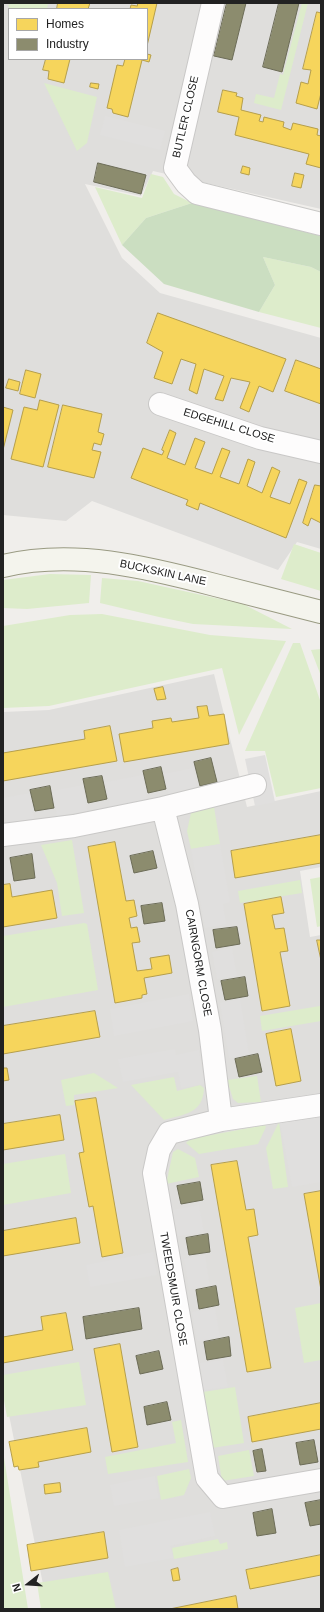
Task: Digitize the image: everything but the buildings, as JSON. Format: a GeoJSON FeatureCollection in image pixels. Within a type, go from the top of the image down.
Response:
{"type":"FeatureCollection","features":[{"type":"Feature","properties":{"kind":"street","name":"BUTLER CLOSE"},"geometry":{"type":"LineString","coordinates":[[213,3],[174,168],[186,183],[198,192],[321,224]]}},
{"type":"Feature","properties":{"kind":"street","name":"EDGEHILL CLOSE"},"geometry":{"type":"LineString","coordinates":[[160,404],[260,438],[321,452]]}},
{"type":"Feature","properties":{"kind":"street","name":"BUCKSKIN LANE"},"geometry":{"type":"LineString","coordinates":[[3,566],[45,559],[96,560],[164,572],[321,612]]}},
{"type":"Feature","properties":{"kind":"street"},"geometry":{"type":"LineString","coordinates":[[3,836],[74,826],[163,808],[255,785]]}},
{"type":"Feature","properties":{"kind":"street","name":"CAIRNGORM CLOSE"},"geometry":{"type":"LineString","coordinates":[[163,808],[190,920],[210,1030],[221,1120]]}},
{"type":"Feature","properties":{"kind":"street","name":"TWEEDSMUIR CLOSE"},"geometry":{"type":"LineString","coordinates":[[321,1105],[221,1120],[169,1133],[159,1150],[154,1173],[207,1478],[223,1497],[321,1480]]}},
{"type":"Feature","properties":{"kind":"shaded area"},"geometry":{"type":"Polygon","coordinates":[[[3,3],[321,3],[321,209],[153,171],[141,196],[85,184],[122,258],[160,293],[321,338],[321,549],[297,542],[278,570],[92,501],[66,521],[3,515],[3,3]]]}},
{"type":"Feature","properties":{"kind":"shaded area"},"geometry":{"type":"Polygon","coordinates":[[[105,116],[165,131],[160,150],[100,135],[105,116]]]}},
{"type":"Feature","properties":{"kind":"shaded area"},"geometry":{"type":"Polygon","coordinates":[[[214,674],[247,807],[321,791],[321,867],[300,871],[310,937],[321,935],[321,1609],[48,1609],[3,1385],[3,712],[49,710],[214,674]]]}},
{"type":"Feature","properties":{"kind":"shaded area"},"geometry":{"type":"Polygon","coordinates":[[[265,755],[275,802],[255,806],[245,759],[265,755]]]}},
{"type":"Feature","properties":{"kind":"shaded area"},"geometry":{"type":"Polygon","coordinates":[[[193,768],[197,789],[169,795],[164,774],[193,768]]]}},
{"type":"Feature","properties":{"kind":"shaded area"},"geometry":{"type":"Polygon","coordinates":[[[143,775],[147,800],[110,807],[106,782],[143,775]]]}},
{"type":"Feature","properties":{"kind":"shaded area"},"geometry":{"type":"Polygon","coordinates":[[[83,785],[87,811],[57,816],[52,791],[83,785]]]}},
{"type":"Feature","properties":{"kind":"shaded area"},"geometry":{"type":"Polygon","coordinates":[[[30,793],[34,819],[6,824],[3,798],[30,793]]]}},
{"type":"Feature","properties":{"kind":"shaded area"},"geometry":{"type":"Polygon","coordinates":[[[220,844],[230,902],[223,904],[226,924],[205,928],[191,849],[220,844]]]}},
{"type":"Feature","properties":{"kind":"shaded area"},"geometry":{"type":"Polygon","coordinates":[[[232,948],[237,976],[217,979],[212,952],[232,948]]]}},
{"type":"Feature","properties":{"kind":"shaded area"},"geometry":{"type":"Polygon","coordinates":[[[189,994],[193,1021],[114,1036],[110,1009],[189,994]]]}},
{"type":"Feature","properties":{"kind":"shaded area"},"geometry":{"type":"Polygon","coordinates":[[[240,999],[249,1054],[229,1058],[220,1003],[240,999]]]}},
{"type":"Feature","properties":{"kind":"shaded area"},"geometry":{"type":"Polygon","coordinates":[[[175,1049],[176,1055],[199,1050],[205,1084],[181,1088],[178,1072],[123,1082],[118,1059],[175,1049]]]}},
{"type":"Feature","properties":{"kind":"shaded area"},"geometry":{"type":"Polygon","coordinates":[[[321,1116],[321,1182],[292,1187],[280,1123],[321,1116]]]}},
{"type":"Feature","properties":{"kind":"shaded area"},"geometry":{"type":"Polygon","coordinates":[[[199,1205],[204,1232],[178,1236],[173,1210],[199,1205]]]}},
{"type":"Feature","properties":{"kind":"shaded area"},"geometry":{"type":"Polygon","coordinates":[[[153,1252],[157,1275],[90,1287],[86,1265],[153,1252]]]}},
{"type":"Feature","properties":{"kind":"shaded area"},"geometry":{"type":"Polygon","coordinates":[[[205,1255],[210,1286],[189,1290],[184,1259],[205,1255]]]}},
{"type":"Feature","properties":{"kind":"shaded area"},"geometry":{"type":"Polygon","coordinates":[[[215,1308],[220,1337],[197,1341],[192,1312],[215,1308]]]}},
{"type":"Feature","properties":{"kind":"shaded area"},"geometry":{"type":"Polygon","coordinates":[[[223,1360],[228,1387],[204,1390],[200,1363],[223,1360]]]}},
{"type":"Feature","properties":{"kind":"shaded area"},"geometry":{"type":"Polygon","coordinates":[[[155,1476],[159,1498],[114,1506],[110,1485],[155,1476]]]}},
{"type":"Feature","properties":{"kind":"shaded area"},"geometry":{"type":"Polygon","coordinates":[[[210,1512],[215,1536],[170,1546],[173,1558],[125,1567],[119,1530],[210,1512]]]}},
{"type":"Feature","properties":{"kind":"green space"},"geometry":{"type":"Polygon","coordinates":[[[13,3],[48,3],[47,8],[10,8],[8,5],[13,3]]]}},
{"type":"Feature","properties":{"kind":"green space"},"geometry":{"type":"Polygon","coordinates":[[[302,3],[308,3],[281,110],[254,103],[256,94],[274,98],[280,74],[283,75],[302,3]]]}},
{"type":"Feature","properties":{"kind":"green space"},"geometry":{"type":"Polygon","coordinates":[[[44,83],[97,97],[87,143],[77,151],[44,83]]]}},
{"type":"Feature","properties":{"kind":"green space"},"geometry":{"type":"Polygon","coordinates":[[[151,174],[163,177],[174,194],[192,203],[146,218],[122,245],[95,187],[142,198],[151,174]]]}},
{"type":"Feature","properties":{"kind":"green space"},"geometry":{"type":"Polygon","coordinates":[[[192,203],[321,236],[321,272],[311,267],[263,257],[275,285],[259,312],[164,284],[122,245],[146,218],[192,203]]]}},
{"type":"Feature","properties":{"kind":"green space"},"geometry":{"type":"Polygon","coordinates":[[[263,257],[311,267],[321,272],[321,328],[259,312],[275,285],[263,257]]]}},
{"type":"Feature","properties":{"kind":"green space"},"geometry":{"type":"Polygon","coordinates":[[[294,544],[321,553],[321,591],[281,579],[294,544]]]}},
{"type":"Feature","properties":{"kind":"green space"},"geometry":{"type":"Polygon","coordinates":[[[50,574],[91,575],[89,603],[27,609],[3,608],[3,580],[50,574]]]}},
{"type":"Feature","properties":{"kind":"green space"},"geometry":{"type":"Polygon","coordinates":[[[102,578],[138,581],[243,604],[292,629],[193,624],[100,603],[102,578]]]}},
{"type":"Feature","properties":{"kind":"green space"},"geometry":{"type":"Polygon","coordinates":[[[102,614],[210,635],[286,641],[239,735],[222,668],[49,706],[3,708],[3,626],[70,615],[102,614]]]}},
{"type":"Feature","properties":{"kind":"green space"},"geometry":{"type":"Polygon","coordinates":[[[293,643],[300,643],[321,703],[321,788],[276,797],[265,751],[245,751],[293,643]]]}},
{"type":"Feature","properties":{"kind":"green space"},"geometry":{"type":"Polygon","coordinates":[[[321,649],[321,676],[311,650],[321,649]]]}},
{"type":"Feature","properties":{"kind":"green space"},"geometry":{"type":"Polygon","coordinates":[[[214,807],[220,844],[191,849],[187,831],[191,813],[214,807]]]}},
{"type":"Feature","properties":{"kind":"green space"},"geometry":{"type":"Polygon","coordinates":[[[72,840],[84,913],[62,916],[57,883],[41,845],[72,840]]]}},
{"type":"Feature","properties":{"kind":"green space"},"geometry":{"type":"Polygon","coordinates":[[[321,877],[321,926],[317,927],[310,879],[321,877]]]}},
{"type":"Feature","properties":{"kind":"green space"},"geometry":{"type":"Polygon","coordinates":[[[300,880],[302,893],[240,903],[238,891],[300,880]]]}},
{"type":"Feature","properties":{"kind":"green space"},"geometry":{"type":"Polygon","coordinates":[[[84,923],[87,924],[98,990],[3,1007],[3,936],[84,923]]]}},
{"type":"Feature","properties":{"kind":"green space"},"geometry":{"type":"Polygon","coordinates":[[[320,1006],[321,1021],[262,1031],[260,1016],[320,1006]]]}},
{"type":"Feature","properties":{"kind":"green space"},"geometry":{"type":"Polygon","coordinates":[[[94,1073],[118,1088],[74,1095],[74,1105],[66,1106],[61,1080],[94,1073]]]}},
{"type":"Feature","properties":{"kind":"green space"},"geometry":{"type":"Polygon","coordinates":[[[257,1076],[261,1102],[238,1103],[233,1099],[227,1080],[257,1076]]]}},
{"type":"Feature","properties":{"kind":"green space"},"geometry":{"type":"Polygon","coordinates":[[[174,1077],[177,1091],[200,1085],[204,1088],[203,1097],[196,1108],[191,1112],[164,1120],[131,1085],[174,1077]]]}},
{"type":"Feature","properties":{"kind":"green space"},"geometry":{"type":"Polygon","coordinates":[[[279,1122],[288,1187],[273,1189],[266,1148],[279,1122]]]}},
{"type":"Feature","properties":{"kind":"green space"},"geometry":{"type":"Polygon","coordinates":[[[265,1125],[266,1127],[258,1144],[199,1154],[186,1143],[190,1139],[265,1125]]]}},
{"type":"Feature","properties":{"kind":"green space"},"geometry":{"type":"Polygon","coordinates":[[[178,1149],[195,1158],[199,1177],[166,1184],[173,1152],[178,1149]]]}},
{"type":"Feature","properties":{"kind":"green space"},"geometry":{"type":"Polygon","coordinates":[[[65,1154],[71,1193],[3,1205],[3,1164],[65,1154]]]}},
{"type":"Feature","properties":{"kind":"green space"},"geometry":{"type":"Polygon","coordinates":[[[321,1303],[321,1360],[304,1363],[295,1308],[321,1303]]]}},
{"type":"Feature","properties":{"kind":"green space"},"geometry":{"type":"Polygon","coordinates":[[[79,1362],[86,1405],[7,1417],[3,1395],[3,1375],[79,1362]]]}},
{"type":"Feature","properties":{"kind":"green space"},"geometry":{"type":"Polygon","coordinates":[[[235,1387],[244,1443],[212,1448],[203,1392],[235,1387]]]}},
{"type":"Feature","properties":{"kind":"green space"},"geometry":{"type":"Polygon","coordinates":[[[181,1420],[188,1462],[108,1474],[105,1457],[176,1443],[172,1422],[181,1420]]]}},
{"type":"Feature","properties":{"kind":"green space"},"geometry":{"type":"Polygon","coordinates":[[[249,1450],[254,1476],[222,1481],[218,1456],[249,1450]]]}},
{"type":"Feature","properties":{"kind":"green space"},"geometry":{"type":"Polygon","coordinates":[[[3,1451],[28,1609],[3,1609],[3,1451]]]}},
{"type":"Feature","properties":{"kind":"green space"},"geometry":{"type":"Polygon","coordinates":[[[189,1469],[191,1478],[184,1495],[161,1500],[157,1476],[189,1469]]]}},
{"type":"Feature","properties":{"kind":"green space"},"geometry":{"type":"Polygon","coordinates":[[[218,1539],[220,1544],[227,1542],[228,1549],[174,1559],[172,1548],[218,1539]]]}},
{"type":"Feature","properties":{"kind":"green space"},"geometry":{"type":"Polygon","coordinates":[[[108,1572],[116,1609],[41,1609],[37,1583],[108,1572]]]}}]}
